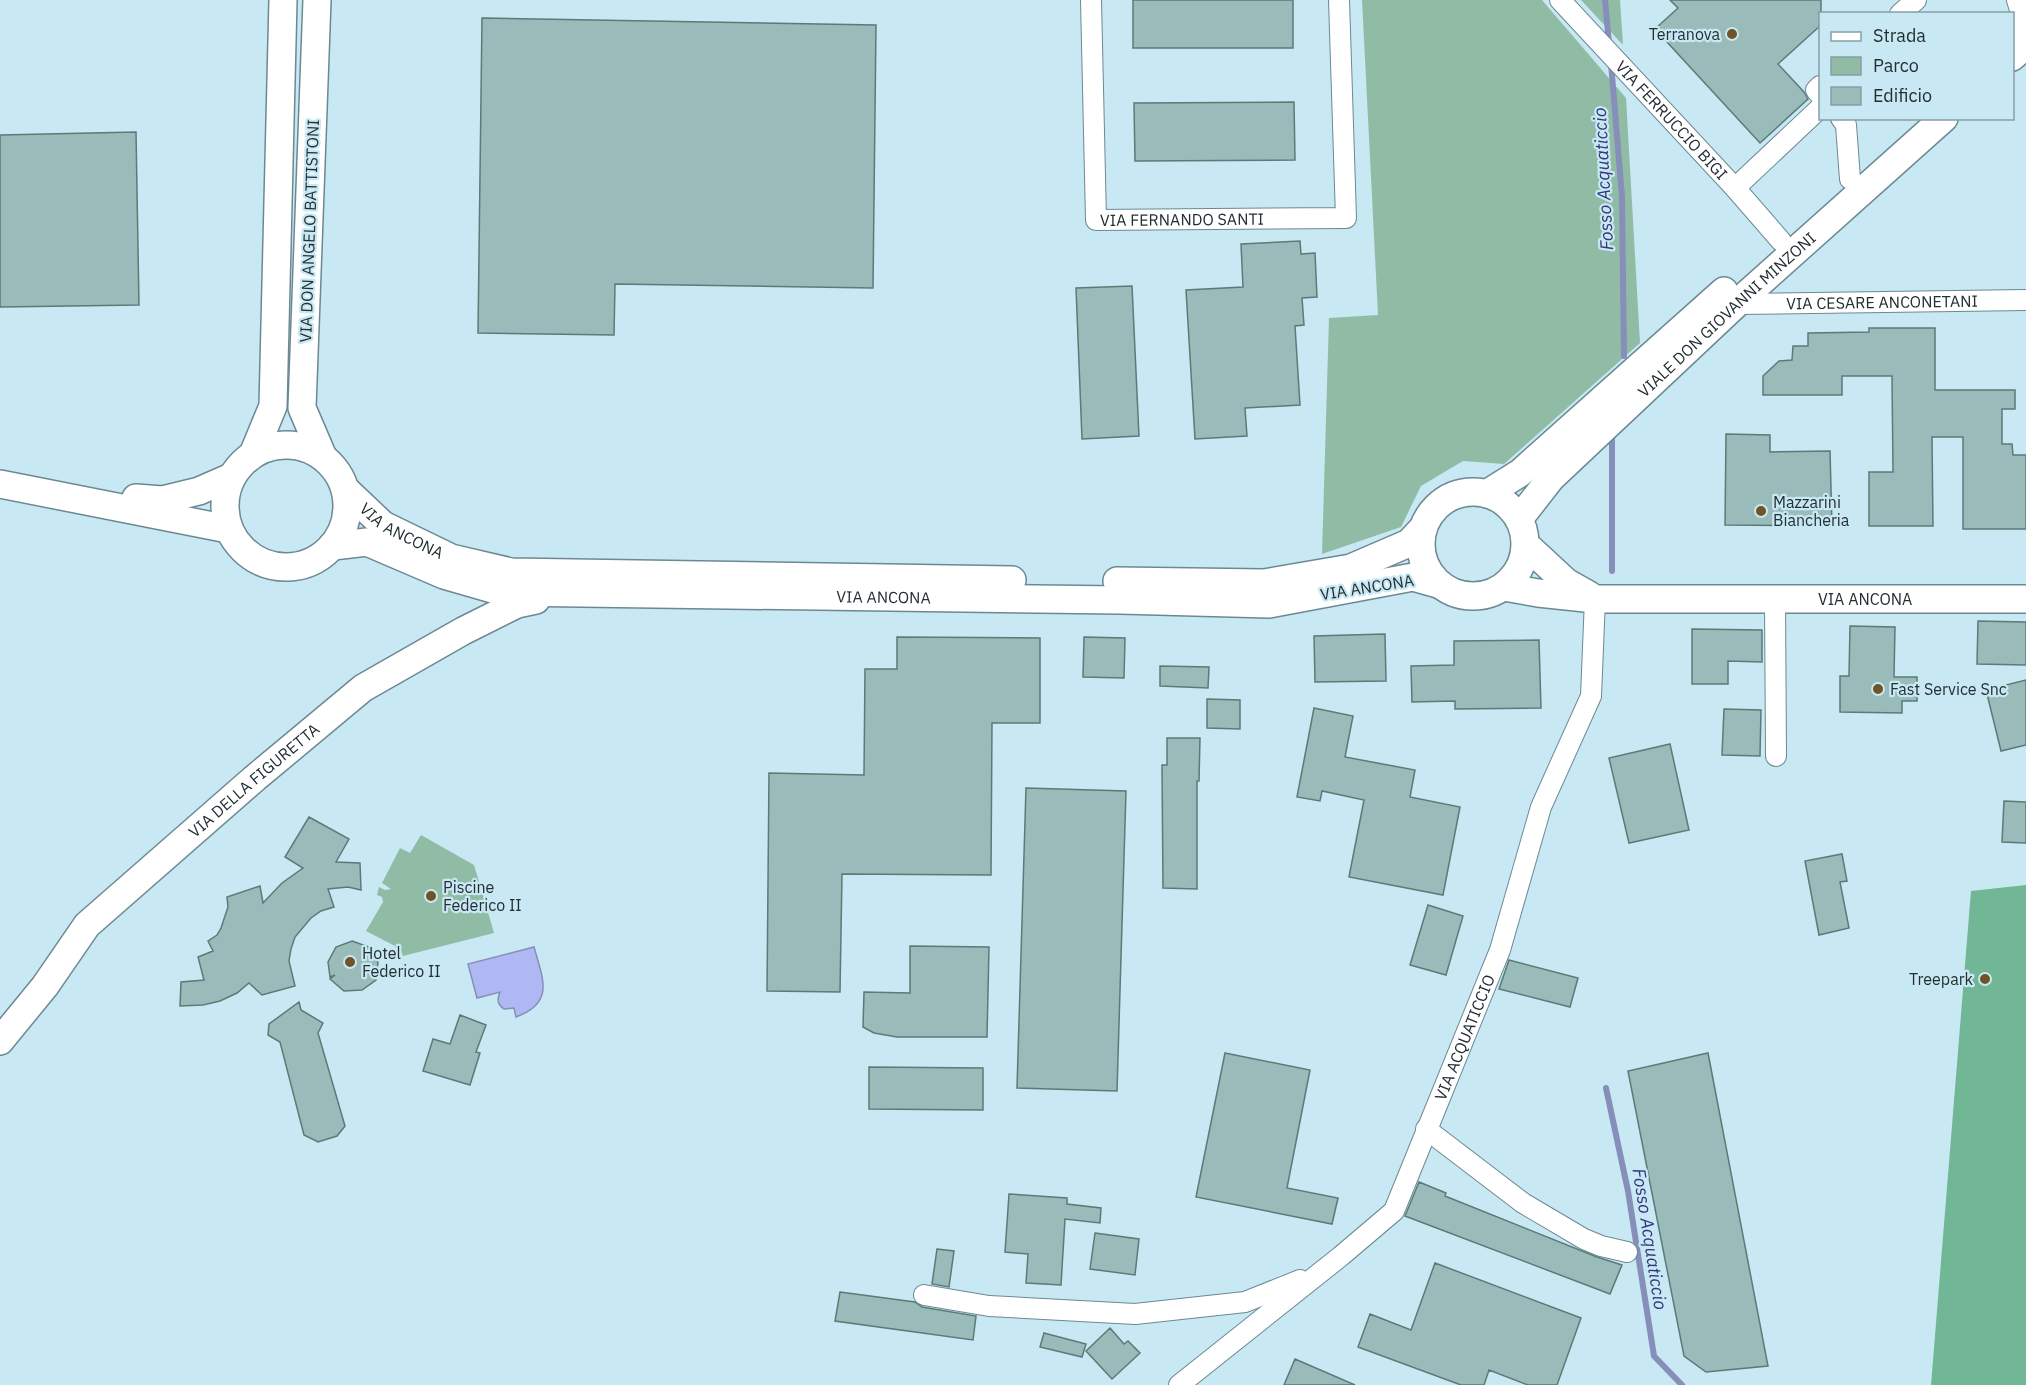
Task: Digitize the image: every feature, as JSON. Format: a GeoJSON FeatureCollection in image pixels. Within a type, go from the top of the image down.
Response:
{"type":"FeatureCollection","features":[{"type":"Feature","properties":{"kind":"main road","name":"VIA DON ANGELO BATTISTONI"},"geometry":{"type":"LineString","coordinates":[[254,452],[273,406],[282,0]]}},
{"type":"Feature","properties":{"kind":"main road","name":"VIA DON ANGELO BATTISTONI"},"geometry":{"type":"LineString","coordinates":[[317,0],[302,408],[323,457]]}},
{"type":"Feature","properties":{"kind":"main road","name":"VIALE DON GIOVANNI MINZONI"},"geometry":{"type":"LineString","coordinates":[[1488,494],[1520,473],[1916,120]]}},
{"type":"Feature","properties":{"kind":"main road","name":"VIALE DON GIOVANNI MINZONI"},"geometry":{"type":"LineString","coordinates":[[1519,519],[1551,478],[1736,304],[1942,120]]}},
{"type":"Feature","properties":{"kind":"main road","name":"VIA ANCONA"},"geometry":{"type":"LineString","coordinates":[[254,452],[265,447],[289,444],[307,448],[333,466],[346,490],[383,525],[451,558],[511,572],[1264,583],[1351,568],[1409,543],[1423,528]]}},
{"type":"Feature","properties":{"kind":"main road"},"geometry":{"type":"LineString","coordinates":[[0,484],[228,529],[224,502],[231,477],[245,459],[254,452]]}},
{"type":"Feature","properties":{"kind":"main road"},"geometry":{"type":"LineString","coordinates":[[48,493],[162,500],[199,491],[231,477]]}},
{"type":"Feature","properties":{"kind":"main road","name":"VIA ANCONA"},"geometry":{"type":"LineString","coordinates":[[228,529],[243,550],[254,559],[281,567],[295,567],[309,563],[322,556],[341,534],[348,505],[346,490]]}},
{"type":"Feature","properties":{"kind":"main road"},"geometry":{"type":"LineString","coordinates":[[1477,491],[1488,494],[1500,499],[1519,519],[1526,545],[1520,568],[1504,587],[1483,596],[1459,595],[1438,584],[1430,574],[1423,558],[1421,539],[1423,528],[1435,508],[1454,495],[1477,491]]}},
{"type":"Feature","properties":{"kind":"main road","name":"VIA ANCONA"},"geometry":{"type":"LineString","coordinates":[[333,546],[367,543],[444,575],[503,592],[1269,604],[1413,577],[1438,584]]}},
{"type":"Feature","properties":{"kind":"main road"},"geometry":{"type":"LineString","coordinates":[[1526,545],[1566,582],[1595,599]]}},
{"type":"Feature","properties":{"kind":"main road","name":"VIA ANCONA"},"geometry":{"type":"LineString","coordinates":[[1504,587],[1595,599],[2026,599]]}},
{"type":"Feature","properties":{"kind":"main road","name":"VIA DELLA FIGURETTA"},"geometry":{"type":"LineString","coordinates":[[0,1041],[45,986],[87,926],[255,778],[363,688],[463,631],[517,604],[564,594]]}},
{"type":"Feature","properties":{"kind":"street","name":"VIA FERNANDO SANTI"},"geometry":{"type":"LineString","coordinates":[[1091,0],[1096,220],[1346,218],[1339,0]]}},
{"type":"Feature","properties":{"kind":"street","name":"VIA FERRUCCIO BIGI"},"geometry":{"type":"LineString","coordinates":[[1560,0],[1735,188],[1781,241]]}},
{"type":"Feature","properties":{"kind":"street"},"geometry":{"type":"LineString","coordinates":[[1902,12],[1916,0]]}},
{"type":"Feature","properties":{"kind":"street"},"geometry":{"type":"LineString","coordinates":[[1735,188],[1819,110]]}},
{"type":"Feature","properties":{"kind":"street"},"geometry":{"type":"LineString","coordinates":[[1842,120],[1846,125],[1850,179]]}},
{"type":"Feature","properties":{"kind":"street","name":"VIA CESARE ANCONETANI"},"geometry":{"type":"LineString","coordinates":[[1736,304],[2026,300]]}},
{"type":"Feature","properties":{"kind":"street","name":"VIA ACQUATICCIO"},"geometry":{"type":"LineString","coordinates":[[1179,1385],[1394,1211],[1500,950],[1541,807],[1591,696],[1595,599]]}},
{"type":"Feature","properties":{"kind":"street"},"geometry":{"type":"LineString","coordinates":[[1775,599],[1776,756]]}},
{"type":"Feature","properties":{"kind":"street"},"geometry":{"type":"LineString","coordinates":[[1426,1129],[1523,1203],[1584,1239],[1600,1246],[1628,1252]]}},
{"type":"Feature","properties":{"kind":"street"},"geometry":{"type":"LineString","coordinates":[[924,1295],[989,1306],[1135,1314],[1245,1302],[1319,1273]]}},
{"type":"Feature","properties":{"kind":"green space"},"geometry":{"type":"Polygon","coordinates":[[[1362,0],[1542,0],[1626,98],[1640,343],[1504,464],[1463,461],[1421,486],[1401,527],[1322,554],[1329,318],[1378,315],[1362,0]]]}},
{"type":"Feature","properties":{"kind":"green space"},"geometry":{"type":"Polygon","coordinates":[[[1581,0],[1620,0],[1623,45],[1581,0]]]}},
{"type":"Feature","properties":{"kind":"green space","name":"Piscine Federico II"},"geometry":{"type":"Polygon","coordinates":[[[421,835],[474,865],[494,933],[403,956],[401,951],[397,952],[395,946],[366,931],[383,902],[382,897],[377,895],[379,887],[385,890],[391,889],[382,883],[400,848],[410,853],[421,835]]]}},
{"type":"Feature","properties":{"kind":"green space"},"geometry":{"type":"Polygon","coordinates":[[[2026,885],[2026,1385],[1931,1385],[1971,891],[2026,885]]]}},
{"type":"Feature","properties":{"kind":"water"},"geometry":{"type":"Polygon","coordinates":[[[534,947],[543,980],[543,989],[537,1005],[516,1017],[514,1008],[504,1009],[500,1005],[498,999],[500,992],[477,998],[468,964],[534,947]]]}},
{"type":"Feature","properties":{"kind":"building"},"geometry":{"type":"Polygon","coordinates":[[[1133,0],[1293,0],[1293,48],[1133,48],[1133,0]]]}},
{"type":"Feature","properties":{"kind":"building"},"geometry":{"type":"Polygon","coordinates":[[[1670,0],[1821,0],[1819,27],[1778,64],[1808,99],[1760,143],[1655,29],[1678,8],[1670,0]]]}},
{"type":"Feature","properties":{"kind":"building"},"geometry":{"type":"Polygon","coordinates":[[[482,18],[876,25],[873,288],[615,284],[614,335],[478,333],[482,18]]]}},
{"type":"Feature","properties":{"kind":"building"},"geometry":{"type":"Polygon","coordinates":[[[1294,102],[1295,160],[1135,161],[1134,103],[1294,102]]]}},
{"type":"Feature","properties":{"kind":"building"},"geometry":{"type":"Polygon","coordinates":[[[136,132],[139,305],[0,307],[0,135],[136,132]]]}},
{"type":"Feature","properties":{"kind":"building"},"geometry":{"type":"Polygon","coordinates":[[[1300,241],[1301,254],[1315,253],[1317,297],[1302,298],[1304,325],[1295,326],[1300,405],[1245,408],[1247,436],[1195,439],[1186,290],[1243,287],[1241,244],[1300,241]]]}},
{"type":"Feature","properties":{"kind":"building"},"geometry":{"type":"Polygon","coordinates":[[[1132,286],[1139,436],[1082,439],[1076,288],[1132,286]]]}},
{"type":"Feature","properties":{"kind":"building"},"geometry":{"type":"Polygon","coordinates":[[[1869,328],[1935,328],[1935,390],[2015,390],[2015,409],[2002,409],[2002,444],[2012,444],[2013,455],[2026,455],[2026,529],[1963,529],[1963,437],[1932,437],[1933,526],[1869,526],[1869,472],[1893,472],[1892,376],[1842,376],[1842,395],[1763,395],[1763,376],[1779,361],[1792,360],[1793,346],[1808,346],[1808,333],[1869,332],[1869,328]]]}},
{"type":"Feature","properties":{"kind":"building"},"geometry":{"type":"Polygon","coordinates":[[[1726,434],[1770,435],[1770,452],[1830,451],[1832,526],[1725,525],[1726,434]]]}},
{"type":"Feature","properties":{"kind":"building"},"geometry":{"type":"Polygon","coordinates":[[[1978,621],[2026,622],[2026,665],[1977,664],[1978,621]]]}},
{"type":"Feature","properties":{"kind":"building"},"geometry":{"type":"Polygon","coordinates":[[[1850,626],[1895,627],[1894,677],[1917,677],[1917,701],[1902,701],[1902,713],[1840,712],[1840,676],[1849,676],[1850,626]]]}},
{"type":"Feature","properties":{"kind":"building"},"geometry":{"type":"Polygon","coordinates":[[[1692,629],[1762,630],[1762,662],[1728,661],[1728,684],[1692,684],[1692,629]]]}},
{"type":"Feature","properties":{"kind":"building"},"geometry":{"type":"Polygon","coordinates":[[[1385,634],[1386,681],[1315,682],[1314,636],[1385,634]]]}},
{"type":"Feature","properties":{"kind":"building"},"geometry":{"type":"Polygon","coordinates":[[[897,637],[1040,638],[1040,723],[992,723],[991,875],[842,874],[840,992],[767,991],[769,773],[864,775],[865,669],[897,669],[897,637]]]}},
{"type":"Feature","properties":{"kind":"building"},"geometry":{"type":"Polygon","coordinates":[[[1084,637],[1125,638],[1124,678],[1083,677],[1084,637]]]}},
{"type":"Feature","properties":{"kind":"building"},"geometry":{"type":"Polygon","coordinates":[[[1539,640],[1541,708],[1455,709],[1455,701],[1412,702],[1411,666],[1454,665],[1454,641],[1539,640]]]}},
{"type":"Feature","properties":{"kind":"building"},"geometry":{"type":"Polygon","coordinates":[[[1160,666],[1209,667],[1208,688],[1160,686],[1160,666]]]}},
{"type":"Feature","properties":{"kind":"building"},"geometry":{"type":"Polygon","coordinates":[[[2026,680],[2026,745],[2001,751],[1986,690],[2026,680]]]}},
{"type":"Feature","properties":{"kind":"building"},"geometry":{"type":"Polygon","coordinates":[[[1207,699],[1240,700],[1240,729],[1207,728],[1207,699]]]}},
{"type":"Feature","properties":{"kind":"building"},"geometry":{"type":"Polygon","coordinates":[[[1314,708],[1353,716],[1345,757],[1415,770],[1410,797],[1460,807],[1443,895],[1349,877],[1364,800],[1322,791],[1320,801],[1297,797],[1314,708]]]}},
{"type":"Feature","properties":{"kind":"building"},"geometry":{"type":"Polygon","coordinates":[[[1724,709],[1761,710],[1760,756],[1722,755],[1724,709]]]}},
{"type":"Feature","properties":{"kind":"building"},"geometry":{"type":"Polygon","coordinates":[[[1167,738],[1200,738],[1199,781],[1197,781],[1197,889],[1163,888],[1162,765],[1167,765],[1167,738]]]}},
{"type":"Feature","properties":{"kind":"building"},"geometry":{"type":"Polygon","coordinates":[[[1670,744],[1689,830],[1629,843],[1609,758],[1670,744]]]}},
{"type":"Feature","properties":{"kind":"building"},"geometry":{"type":"Polygon","coordinates":[[[1026,788],[1126,791],[1117,1091],[1017,1088],[1026,788]]]}},
{"type":"Feature","properties":{"kind":"building"},"geometry":{"type":"Polygon","coordinates":[[[2004,801],[2026,802],[2026,843],[2002,842],[2004,801]]]}},
{"type":"Feature","properties":{"kind":"building","name":"Hotel Federico II"},"geometry":{"type":"Polygon","coordinates":[[[309,817],[349,839],[336,862],[360,863],[361,890],[348,887],[328,889],[334,907],[321,911],[311,918],[295,937],[289,961],[295,986],[262,995],[249,983],[237,993],[220,1001],[203,1005],[180,1006],[181,982],[204,980],[198,957],[213,951],[208,941],[217,935],[221,928],[228,907],[227,897],[260,886],[263,903],[282,883],[303,868],[285,857],[309,817]]]}},
{"type":"Feature","properties":{"kind":"building"},"geometry":{"type":"Polygon","coordinates":[[[1842,854],[1847,881],[1840,882],[1849,928],[1819,935],[1805,861],[1842,854]]]}},
{"type":"Feature","properties":{"kind":"building"},"geometry":{"type":"Polygon","coordinates":[[[1428,905],[1463,916],[1446,975],[1410,965],[1428,905]]]}},
{"type":"Feature","properties":{"kind":"building"},"geometry":{"type":"Polygon","coordinates":[[[352,941],[369,947],[378,962],[376,980],[362,990],[344,991],[330,979],[335,975],[330,977],[328,962],[336,947],[352,941]]]}},
{"type":"Feature","properties":{"kind":"building"},"geometry":{"type":"Polygon","coordinates":[[[910,946],[989,947],[987,1037],[897,1037],[874,1033],[863,1027],[864,992],[910,993],[910,946]]]}},
{"type":"Feature","properties":{"kind":"building"},"geometry":{"type":"Polygon","coordinates":[[[1509,960],[1578,978],[1570,1007],[1499,989],[1509,960]]]}},
{"type":"Feature","properties":{"kind":"building"},"geometry":{"type":"Polygon","coordinates":[[[299,1002],[301,1010],[323,1023],[318,1033],[345,1126],[337,1136],[318,1142],[304,1135],[280,1042],[268,1035],[269,1024],[299,1002]]]}},
{"type":"Feature","properties":{"kind":"building"},"geometry":{"type":"Polygon","coordinates":[[[460,1015],[486,1025],[476,1052],[480,1053],[470,1085],[423,1071],[433,1039],[450,1044],[460,1015]]]}},
{"type":"Feature","properties":{"kind":"building"},"geometry":{"type":"Polygon","coordinates":[[[1225,1053],[1310,1070],[1287,1188],[1338,1198],[1332,1224],[1196,1197],[1225,1053]]]}},
{"type":"Feature","properties":{"kind":"building"},"geometry":{"type":"Polygon","coordinates":[[[1708,1053],[1768,1366],[1706,1372],[1684,1356],[1628,1071],[1708,1053]]]}},
{"type":"Feature","properties":{"kind":"building"},"geometry":{"type":"Polygon","coordinates":[[[869,1067],[983,1068],[983,1110],[869,1109],[869,1067]]]}},
{"type":"Feature","properties":{"kind":"building"},"geometry":{"type":"Polygon","coordinates":[[[1419,1182],[1446,1193],[1445,1196],[1622,1265],[1610,1294],[1405,1216],[1419,1182]]]}},
{"type":"Feature","properties":{"kind":"building"},"geometry":{"type":"Polygon","coordinates":[[[1009,1194],[1067,1198],[1067,1204],[1101,1208],[1100,1223],[1065,1219],[1061,1285],[1026,1283],[1028,1254],[1005,1252],[1009,1194]]]}},
{"type":"Feature","properties":{"kind":"building"},"geometry":{"type":"Polygon","coordinates":[[[1095,1233],[1139,1239],[1135,1275],[1090,1269],[1095,1233]]]}},
{"type":"Feature","properties":{"kind":"building"},"geometry":{"type":"Polygon","coordinates":[[[937,1249],[954,1251],[949,1287],[932,1284],[937,1249]]]}},
{"type":"Feature","properties":{"kind":"building"},"geometry":{"type":"Polygon","coordinates":[[[1435,1263],[1581,1318],[1557,1385],[1528,1385],[1489,1370],[1484,1385],[1461,1385],[1358,1347],[1370,1314],[1411,1330],[1435,1263]]]}},
{"type":"Feature","properties":{"kind":"building"},"geometry":{"type":"Polygon","coordinates":[[[840,1292],[915,1302],[922,1307],[976,1316],[973,1340],[835,1321],[840,1292]]]}},
{"type":"Feature","properties":{"kind":"building"},"geometry":{"type":"Polygon","coordinates":[[[1110,1328],[1124,1344],[1128,1341],[1140,1353],[1112,1379],[1086,1351],[1110,1328]]]}},
{"type":"Feature","properties":{"kind":"building"},"geometry":{"type":"Polygon","coordinates":[[[1044,1333],[1086,1344],[1082,1357],[1040,1347],[1044,1333]]]}},
{"type":"Feature","properties":{"kind":"building"},"geometry":{"type":"Polygon","coordinates":[[[1295,1359],[1355,1385],[1284,1385],[1295,1359]]]}},
{"type":"Feature","properties":{"kind":"waterway","name":"Fosso Acquaticcio"},"geometry":{"type":"LineString","coordinates":[[1605,0],[1609,44]]}},
{"type":"Feature","properties":{"kind":"waterway","name":"Fosso Acquaticcio"},"geometry":{"type":"LineString","coordinates":[[1611,63],[1622,197],[1624,356]]}},
{"type":"Feature","properties":{"kind":"waterway"},"geometry":{"type":"LineString","coordinates":[[1612,431],[1612,571]]}},
{"type":"Feature","properties":{"kind":"waterway","name":"Fosso Acquaticcio"},"geometry":{"type":"LineString","coordinates":[[1606,1088],[1628,1191],[1654,1356],[1682,1385]]}},
{"type":"Feature","properties":{"kind":"place","name":"Terranova"},"geometry":{"type":"Point","coordinates":[1732,34]}},
{"type":"Feature","properties":{"kind":"place","name":"Mazzarini Biancheria"},"geometry":{"type":"Point","coordinates":[1761,511]}},
{"type":"Feature","properties":{"kind":"place","name":"Fast Service Snc"},"geometry":{"type":"Point","coordinates":[1878,689]}},
{"type":"Feature","properties":{"kind":"place","name":"Piscine Federico II"},"geometry":{"type":"Point","coordinates":[431,896]}},
{"type":"Feature","properties":{"kind":"place","name":"Hotel Federico II"},"geometry":{"type":"Point","coordinates":[350,962]}},
{"type":"Feature","properties":{"kind":"place","name":"Treepark"},"geometry":{"type":"Point","coordinates":[1985,979]}}]}
